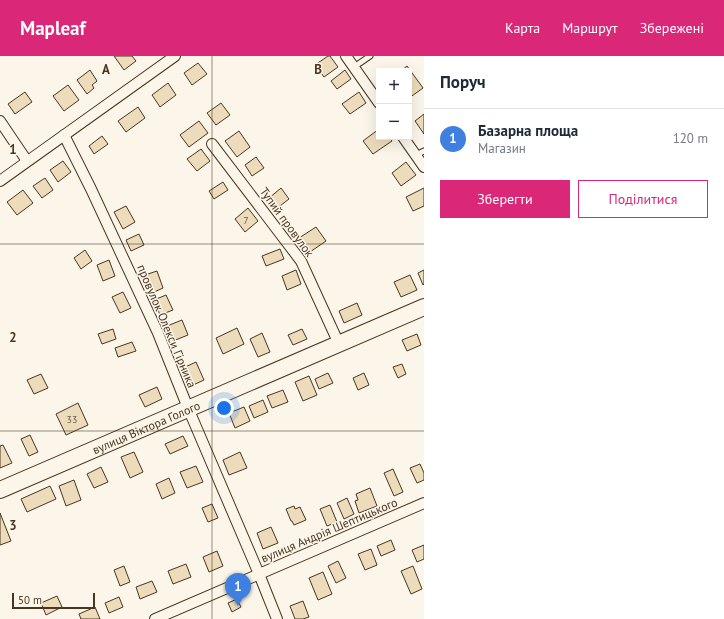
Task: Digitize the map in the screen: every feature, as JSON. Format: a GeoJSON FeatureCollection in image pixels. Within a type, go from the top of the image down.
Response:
{"type":"FeatureCollection","features":[{"type":"Feature","properties":{"kind":"main road","name":"вулиця Віктора Голого"},"geometry":{"type":"LineString","coordinates":[[0,490],[424,307]]}},
{"type":"Feature","properties":{"kind":"street"},"geometry":{"type":"LineString","coordinates":[[0,181],[175,56]]}},
{"type":"Feature","properties":{"kind":"street"},"geometry":{"type":"LineString","coordinates":[[346,56],[376,99]]}},
{"type":"Feature","properties":{"kind":"street"},"geometry":{"type":"LineString","coordinates":[[0,121],[27,161]]}},
{"type":"Feature","properties":{"kind":"street","name":"провулок Олекси Гірника"},"geometry":{"type":"LineString","coordinates":[[64,135],[92,189],[158,333],[188,408],[260,574],[277,619]]}},
{"type":"Feature","properties":{"kind":"street"},"geometry":{"type":"LineString","coordinates":[[406,140],[420,153],[424,167]]}},
{"type":"Feature","properties":{"kind":"street","name":"Тупий провулок"},"geometry":{"type":"LineString","coordinates":[[212,144],[301,261],[339,344]]}},
{"type":"Feature","properties":{"kind":"street","name":"вулиця Андрія Шептицького"},"geometry":{"type":"LineString","coordinates":[[155,619],[424,503]]}},
{"type":"Feature","properties":{"kind":"lane"},"geometry":{"type":"LineString","coordinates":[[354,67],[370,56]]}},
{"type":"Feature","properties":{"kind":"building"},"geometry":{"type":"Polygon","coordinates":[[[114,56],[132,56],[136,61],[124,70],[114,56]]]}},
{"type":"Feature","properties":{"kind":"building"},"geometry":{"type":"Polygon","coordinates":[[[330,56],[338,67],[324,77],[315,65],[330,56]]]}},
{"type":"Feature","properties":{"kind":"building"},"geometry":{"type":"Polygon","coordinates":[[[198,63],[207,74],[192,85],[184,73],[198,63]]]}},
{"type":"Feature","properties":{"kind":"building"},"geometry":{"type":"Polygon","coordinates":[[[90,70],[97,81],[92,85],[94,88],[87,94],[77,80],[90,70]]]}},
{"type":"Feature","properties":{"kind":"building"},"geometry":{"type":"Polygon","coordinates":[[[345,70],[351,79],[337,89],[331,81],[345,70]]]}},
{"type":"Feature","properties":{"kind":"building"},"geometry":{"type":"Polygon","coordinates":[[[412,73],[423,88],[412,96],[412,73]]]}},
{"type":"Feature","properties":{"kind":"building"},"geometry":{"type":"Polygon","coordinates":[[[168,83],[176,95],[160,107],[152,95],[168,83]]]}},
{"type":"Feature","properties":{"kind":"building"},"geometry":{"type":"Polygon","coordinates":[[[68,85],[79,100],[64,111],[53,96],[68,85]]]}},
{"type":"Feature","properties":{"kind":"building"},"geometry":{"type":"Polygon","coordinates":[[[25,92],[32,102],[15,114],[8,104],[25,92]]]}},
{"type":"Feature","properties":{"kind":"building"},"geometry":{"type":"Polygon","coordinates":[[[359,92],[366,103],[350,114],[342,104],[359,92]]]}},
{"type":"Feature","properties":{"kind":"building"},"geometry":{"type":"Polygon","coordinates":[[[221,103],[230,115],[216,125],[207,113],[221,103]]]}},
{"type":"Feature","properties":{"kind":"building"},"geometry":{"type":"Polygon","coordinates":[[[138,107],[145,118],[126,132],[118,121],[138,107]]]}},
{"type":"Feature","properties":{"kind":"building"},"geometry":{"type":"Polygon","coordinates":[[[424,114],[424,134],[415,121],[424,114]]]}},
{"type":"Feature","properties":{"kind":"building"},"geometry":{"type":"Polygon","coordinates":[[[199,121],[208,133],[189,147],[180,135],[199,121]]]}},
{"type":"Feature","properties":{"kind":"building"},"geometry":{"type":"Polygon","coordinates":[[[239,131],[250,147],[237,157],[225,141],[239,131]]]}},
{"type":"Feature","properties":{"kind":"building"},"geometry":{"type":"Polygon","coordinates":[[[376,131],[376,140],[392,141],[373,154],[363,141],[376,131]]]}},
{"type":"Feature","properties":{"kind":"building"},"geometry":{"type":"Polygon","coordinates":[[[102,136],[108,144],[94,154],[89,146],[102,136]]]}},
{"type":"Feature","properties":{"kind":"building"},"geometry":{"type":"Polygon","coordinates":[[[201,149],[210,161],[197,171],[187,159],[201,149]]]}},
{"type":"Feature","properties":{"kind":"building"},"geometry":{"type":"Polygon","coordinates":[[[256,157],[264,168],[252,176],[245,165],[256,157]]]}},
{"type":"Feature","properties":{"kind":"building"},"geometry":{"type":"Polygon","coordinates":[[[63,161],[71,172],[58,182],[50,170],[63,161]]]}},
{"type":"Feature","properties":{"kind":"building"},"geometry":{"type":"Polygon","coordinates":[[[406,162],[416,175],[401,186],[392,173],[406,162]]]}},
{"type":"Feature","properties":{"kind":"building"},"geometry":{"type":"Polygon","coordinates":[[[45,178],[53,190],[42,198],[33,186],[45,178]]]}},
{"type":"Feature","properties":{"kind":"building"},"geometry":{"type":"Polygon","coordinates":[[[223,182],[228,190],[214,199],[209,191],[223,182]]]}},
{"type":"Feature","properties":{"kind":"building"},"geometry":{"type":"Polygon","coordinates":[[[281,188],[289,199],[276,209],[268,199],[281,188]]]}},
{"type":"Feature","properties":{"kind":"building"},"geometry":{"type":"Polygon","coordinates":[[[424,188],[424,206],[413,211],[406,197],[424,188]]]}},
{"type":"Feature","properties":{"kind":"building"},"geometry":{"type":"Polygon","coordinates":[[[23,190],[33,203],[17,215],[7,202],[23,190]]]}},
{"type":"Feature","properties":{"kind":"building"},"geometry":{"type":"Polygon","coordinates":[[[126,206],[135,222],[123,229],[114,212],[126,206]]]}},
{"type":"Feature","properties":{"kind":"building"},"geometry":{"type":"Polygon","coordinates":[[[248,208],[258,221],[245,232],[235,219],[248,208]]]}},
{"type":"Feature","properties":{"kind":"building"},"geometry":{"type":"Polygon","coordinates":[[[316,227],[326,241],[310,252],[299,238],[316,227]]]}},
{"type":"Feature","properties":{"kind":"building"},"geometry":{"type":"Polygon","coordinates":[[[139,234],[144,245],[131,251],[126,240],[139,234]]]}},
{"type":"Feature","properties":{"kind":"building"},"geometry":{"type":"Polygon","coordinates":[[[280,249],[284,259],[266,266],[262,256],[280,249]]]}},
{"type":"Feature","properties":{"kind":"building"},"geometry":{"type":"Polygon","coordinates":[[[85,250],[92,261],[81,269],[74,258],[85,250]]]}},
{"type":"Feature","properties":{"kind":"building"},"geometry":{"type":"Polygon","coordinates":[[[109,260],[115,276],[103,281],[97,265],[109,260]]]}},
{"type":"Feature","properties":{"kind":"building"},"geometry":{"type":"Polygon","coordinates":[[[296,270],[301,284],[287,290],[282,276],[296,270]]]}},
{"type":"Feature","properties":{"kind":"building"},"geometry":{"type":"Polygon","coordinates":[[[424,270],[424,284],[423,285],[418,273],[424,270]]]}},
{"type":"Feature","properties":{"kind":"building"},"geometry":{"type":"Polygon","coordinates":[[[157,271],[163,288],[152,293],[145,275],[157,271]]]}},
{"type":"Feature","properties":{"kind":"building"},"geometry":{"type":"Polygon","coordinates":[[[410,275],[417,290],[401,297],[394,282],[410,275]]]}},
{"type":"Feature","properties":{"kind":"building"},"geometry":{"type":"Polygon","coordinates":[[[123,292],[131,308],[120,313],[112,297],[123,292]]]}},
{"type":"Feature","properties":{"kind":"building"},"geometry":{"type":"Polygon","coordinates":[[[166,295],[173,310],[160,315],[154,300],[166,295]]]}},
{"type":"Feature","properties":{"kind":"building"},"geometry":{"type":"Polygon","coordinates":[[[357,303],[362,315],[344,323],[339,311],[357,303]]]}},
{"type":"Feature","properties":{"kind":"building"},"geometry":{"type":"Polygon","coordinates":[[[182,320],[188,335],[173,341],[167,326],[182,320]]]}},
{"type":"Feature","properties":{"kind":"building"},"geometry":{"type":"Polygon","coordinates":[[[237,328],[244,344],[223,354],[216,338],[237,328]]]}},
{"type":"Feature","properties":{"kind":"building"},"geometry":{"type":"Polygon","coordinates":[[[113,329],[116,339],[102,344],[98,334],[113,329]]]}},
{"type":"Feature","properties":{"kind":"building"},"geometry":{"type":"Polygon","coordinates":[[[302,329],[307,339],[293,345],[288,335],[302,329]]]}},
{"type":"Feature","properties":{"kind":"building"},"geometry":{"type":"Polygon","coordinates":[[[262,333],[270,352],[258,357],[250,339],[262,333]]]}},
{"type":"Feature","properties":{"kind":"building"},"geometry":{"type":"Polygon","coordinates":[[[417,334],[421,345],[407,351],[402,340],[417,334]]]}},
{"type":"Feature","properties":{"kind":"building"},"geometry":{"type":"Polygon","coordinates":[[[132,342],[136,351],[118,357],[115,348],[132,342]]]}},
{"type":"Feature","properties":{"kind":"building"},"geometry":{"type":"Polygon","coordinates":[[[196,362],[204,380],[191,386],[183,368],[196,362]]]}},
{"type":"Feature","properties":{"kind":"building"},"geometry":{"type":"Polygon","coordinates":[[[402,364],[406,374],[398,378],[393,367],[402,364]]]}},
{"type":"Feature","properties":{"kind":"building"},"geometry":{"type":"Polygon","coordinates":[[[328,373],[333,383],[319,389],[315,379],[328,373]]]}},
{"type":"Feature","properties":{"kind":"building"},"geometry":{"type":"Polygon","coordinates":[[[364,373],[369,385],[358,390],[353,378],[364,373]]]}},
{"type":"Feature","properties":{"kind":"building"},"geometry":{"type":"Polygon","coordinates":[[[41,374],[48,388],[34,394],[27,380],[41,374]]]}},
{"type":"Feature","properties":{"kind":"building"},"geometry":{"type":"Polygon","coordinates":[[[309,376],[317,395],[303,401],[295,382],[309,376]]]}},
{"type":"Feature","properties":{"kind":"building"},"geometry":{"type":"Polygon","coordinates":[[[157,387],[162,399],[145,407],[139,395],[157,387]]]}},
{"type":"Feature","properties":{"kind":"building"},"geometry":{"type":"Polygon","coordinates":[[[283,390],[288,402],[272,408],[267,396],[283,390]]]}},
{"type":"Feature","properties":{"kind":"building"},"geometry":{"type":"Polygon","coordinates":[[[263,400],[268,412],[254,418],[249,406],[263,400]]]}},
{"type":"Feature","properties":{"kind":"building"},"geometry":{"type":"Polygon","coordinates":[[[78,403],[88,425],[66,435],[56,414],[78,403]]]}},
{"type":"Feature","properties":{"kind":"building"},"geometry":{"type":"Polygon","coordinates":[[[244,407],[250,421],[235,428],[229,413],[244,407]]]}},
{"type":"Feature","properties":{"kind":"building"},"geometry":{"type":"Polygon","coordinates":[[[30,435],[38,452],[29,456],[21,439],[30,435]]]}},
{"type":"Feature","properties":{"kind":"building"},"geometry":{"type":"Polygon","coordinates":[[[183,436],[188,446],[170,454],[165,444],[183,436]]]}},
{"type":"Feature","properties":{"kind":"building"},"geometry":{"type":"Polygon","coordinates":[[[3,445],[12,463],[0,468],[0,446],[3,445]]]}},
{"type":"Feature","properties":{"kind":"building"},"geometry":{"type":"Polygon","coordinates":[[[134,452],[143,472],[130,478],[121,457],[134,452]]]}},
{"type":"Feature","properties":{"kind":"building"},"geometry":{"type":"Polygon","coordinates":[[[240,452],[247,468],[229,475],[223,460],[240,452]]]}},
{"type":"Feature","properties":{"kind":"building"},"geometry":{"type":"Polygon","coordinates":[[[420,464],[424,473],[424,480],[417,483],[410,468],[420,464]]]}},
{"type":"Feature","properties":{"kind":"building"},"geometry":{"type":"Polygon","coordinates":[[[196,466],[203,482],[187,488],[180,472],[196,466]]]}},
{"type":"Feature","properties":{"kind":"building"},"geometry":{"type":"Polygon","coordinates":[[[101,467],[108,482],[94,488],[87,474],[101,467]]]}},
{"type":"Feature","properties":{"kind":"building"},"geometry":{"type":"Polygon","coordinates":[[[393,469],[403,492],[394,496],[384,473],[393,469]]]}},
{"type":"Feature","properties":{"kind":"building"},"geometry":{"type":"Polygon","coordinates":[[[169,478],[175,493],[162,499],[156,484],[169,478]]]}},
{"type":"Feature","properties":{"kind":"building"},"geometry":{"type":"Polygon","coordinates":[[[74,480],[81,500],[66,506],[59,486],[74,480]]]}},
{"type":"Feature","properties":{"kind":"building"},"geometry":{"type":"Polygon","coordinates":[[[50,486],[56,499],[27,512],[21,499],[50,486]]]}},
{"type":"Feature","properties":{"kind":"building"},"geometry":{"type":"Polygon","coordinates":[[[370,488],[377,506],[359,513],[355,501],[358,500],[356,494],[370,488]]]}},
{"type":"Feature","properties":{"kind":"building"},"geometry":{"type":"Polygon","coordinates":[[[347,498],[354,514],[344,519],[337,503],[347,498]]]}},
{"type":"Feature","properties":{"kind":"building"},"geometry":{"type":"Polygon","coordinates":[[[212,504],[218,518],[208,522],[202,508],[212,504]]]}},
{"type":"Feature","properties":{"kind":"building"},"geometry":{"type":"Polygon","coordinates":[[[330,505],[337,522],[327,526],[320,509],[330,505]]]}},
{"type":"Feature","properties":{"kind":"building"},"geometry":{"type":"Polygon","coordinates":[[[294,506],[295,509],[300,507],[306,520],[294,525],[286,509],[294,506]]]}},
{"type":"Feature","properties":{"kind":"building"},"geometry":{"type":"Polygon","coordinates":[[[0,513],[11,541],[0,545],[0,513]]]}},
{"type":"Feature","properties":{"kind":"building"},"geometry":{"type":"Polygon","coordinates":[[[271,527],[278,543],[263,549],[257,533],[271,527]]]}},
{"type":"Feature","properties":{"kind":"building"},"geometry":{"type":"Polygon","coordinates":[[[391,540],[395,550],[381,556],[377,546],[391,540]]]}},
{"type":"Feature","properties":{"kind":"building"},"geometry":{"type":"Polygon","coordinates":[[[424,545],[424,559],[417,562],[412,550],[424,545]]]}},
{"type":"Feature","properties":{"kind":"building"},"geometry":{"type":"Polygon","coordinates":[[[371,549],[377,565],[365,570],[358,554],[371,549]]]}},
{"type":"Feature","properties":{"kind":"building"},"geometry":{"type":"Polygon","coordinates":[[[217,551],[223,566],[209,572],[203,557],[217,551]]]}},
{"type":"Feature","properties":{"kind":"building"},"geometry":{"type":"Polygon","coordinates":[[[338,561],[346,578],[336,583],[328,566],[338,561]]]}},
{"type":"Feature","properties":{"kind":"building"},"geometry":{"type":"Polygon","coordinates":[[[186,564],[191,577],[173,584],[168,571],[186,564]]]}},
{"type":"Feature","properties":{"kind":"building"},"geometry":{"type":"Polygon","coordinates":[[[124,566],[130,582],[120,586],[114,570],[124,566]]]}},
{"type":"Feature","properties":{"kind":"building"},"geometry":{"type":"Polygon","coordinates":[[[413,566],[422,589],[411,594],[401,571],[413,566]]]}},
{"type":"Feature","properties":{"kind":"building"},"geometry":{"type":"Polygon","coordinates":[[[323,572],[332,594],[318,600],[309,578],[323,572]]]}},
{"type":"Feature","properties":{"kind":"building"},"geometry":{"type":"Polygon","coordinates":[[[152,581],[157,592],[140,599],[136,587],[152,581]]]}},
{"type":"Feature","properties":{"kind":"building"},"geometry":{"type":"Polygon","coordinates":[[[57,596],[62,607],[46,615],[41,603],[57,596]]]}},
{"type":"Feature","properties":{"kind":"building"},"geometry":{"type":"Polygon","coordinates":[[[119,597],[123,607],[109,613],[105,603],[119,597]]]}},
{"type":"Feature","properties":{"kind":"building"},"geometry":{"type":"Polygon","coordinates":[[[237,599],[241,607],[232,612],[228,603],[237,599]]]}},
{"type":"Feature","properties":{"kind":"building"},"geometry":{"type":"Polygon","coordinates":[[[303,601],[309,617],[295,619],[290,606],[303,601]]]}},
{"type":"Feature","properties":{"kind":"building"},"geometry":{"type":"Polygon","coordinates":[[[95,607],[100,619],[81,619],[79,614],[95,607]]]}},
{"type":"Feature","properties":{"kind":"place","name":"Базарна площа"},"geometry":{"type":"Point","coordinates":[238,606]}}]}
